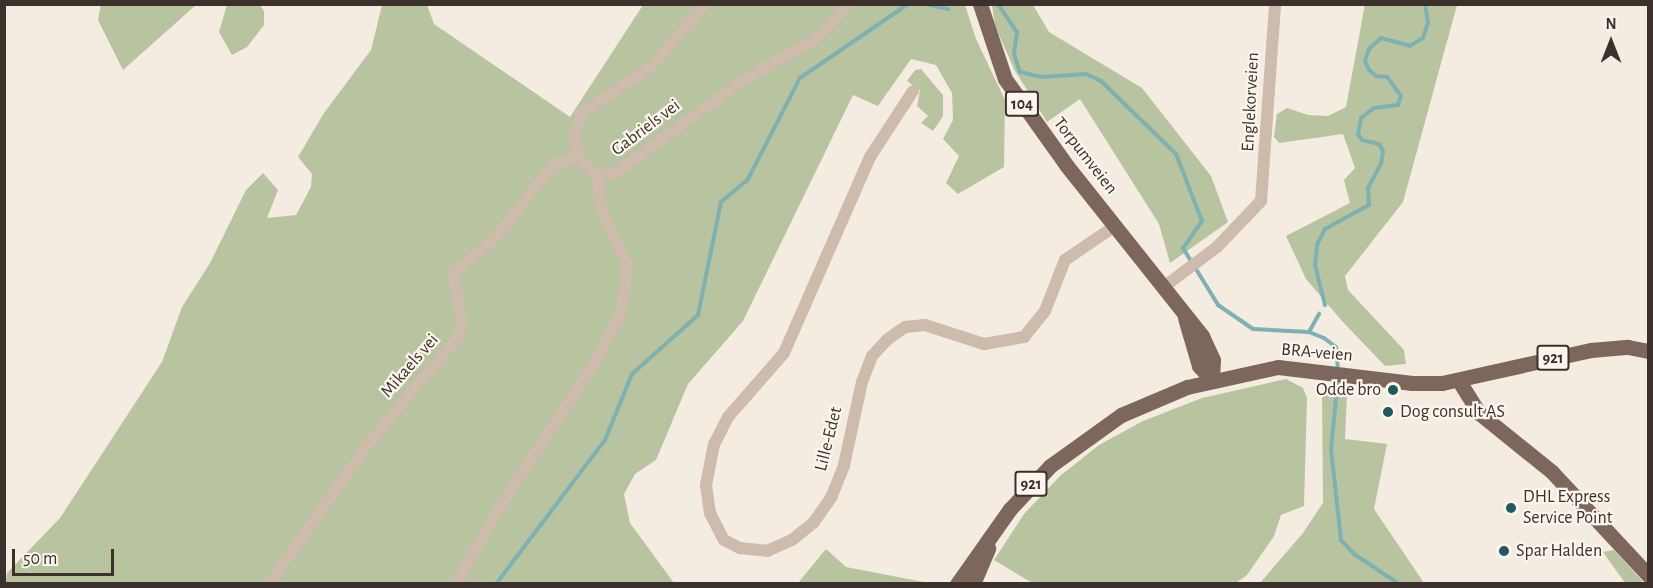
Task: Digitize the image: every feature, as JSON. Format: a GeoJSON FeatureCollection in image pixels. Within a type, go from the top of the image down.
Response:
{"type":"FeatureCollection","features":[{"type":"Feature","properties":{"kind":"main road","name":"Torpumveien"},"geometry":{"type":"LineString","coordinates":[[980,4],[1005,79],[1115,226],[1165,286],[1202,336],[1213,360],[1212,380]]}},
{"type":"Feature","properties":{"kind":"main road","name":"BRA-veien"},"geometry":{"type":"LineString","coordinates":[[957,584],[996,529],[1036,479],[1101,427],[1141,405],[1212,380],[1278,367],[1338,372],[1412,383],[1459,381],[1591,350],[1628,347],[1648,351]]}},
{"type":"Feature","properties":{"kind":"main road"},"geometry":{"type":"LineString","coordinates":[[1459,381],[1479,413],[1552,472],[1648,575]]}},
{"type":"Feature","properties":{"kind":"main road","name":"BRA-veien"},"geometry":{"type":"LineString","coordinates":[[973,584],[996,529]]}},
{"type":"Feature","properties":{"kind":"street"},"geometry":{"type":"LineString","coordinates":[[456,584],[501,505],[596,361],[622,311],[627,265],[621,244],[601,208],[598,177],[578,157],[575,134],[582,113],[651,67],[706,4]]}},
{"type":"Feature","properties":{"kind":"street","name":"Gabriels vei"},"geometry":{"type":"LineString","coordinates":[[598,177],[614,174],[745,79],[816,39],[849,4]]}},
{"type":"Feature","properties":{"kind":"street","name":"Englekorveien"},"geometry":{"type":"LineString","coordinates":[[1165,286],[1243,225],[1261,201],[1275,4]]}},
{"type":"Feature","properties":{"kind":"street","name":"Lille-Edet"},"geometry":{"type":"LineString","coordinates":[[913,91],[870,158],[784,353],[728,417],[714,444],[706,486],[710,513],[724,540],[740,548],[767,551],[792,540],[814,522],[831,498],[844,465],[862,382],[872,356],[888,339],[905,327],[925,325],[984,344],[1024,337],[1042,317],[1065,260],[1115,226]]}},
{"type":"Feature","properties":{"kind":"street","name":"Mikaels vei"},"geometry":{"type":"LineString","coordinates":[[269,584],[368,444],[455,341],[462,325],[453,274],[495,238],[554,164],[578,157]]}},
{"type":"Feature","properties":{"kind":"green space"},"geometry":{"type":"Polygon","coordinates":[[[101,4],[196,5],[123,70],[98,20],[101,4]]]}},
{"type":"Feature","properties":{"kind":"green space"},"geometry":{"type":"Polygon","coordinates":[[[1365,4],[1457,5],[1403,202],[1345,276],[1348,290],[1404,350],[1406,364],[1385,366],[1306,279],[1286,236],[1350,203],[1344,180],[1355,168],[1343,134],[1279,143],[1274,137],[1277,114],[1287,108],[1308,115],[1328,116],[1346,107],[1365,4]]]}},
{"type":"Feature","properties":{"kind":"green space"},"geometry":{"type":"Polygon","coordinates":[[[227,5],[260,5],[264,11],[264,25],[247,47],[232,55],[219,32],[227,5]]]}},
{"type":"Feature","properties":{"kind":"green space"},"geometry":{"type":"Polygon","coordinates":[[[382,5],[427,5],[434,24],[570,117],[643,5],[965,5],[976,39],[1005,100],[1004,167],[958,194],[946,183],[959,156],[943,139],[953,120],[952,93],[936,65],[911,59],[878,106],[853,95],[743,321],[688,384],[656,460],[635,474],[624,494],[630,523],[674,583],[5,584],[7,573],[60,518],[162,362],[182,307],[210,263],[246,190],[263,173],[278,190],[267,218],[296,215],[311,187],[312,174],[298,157],[324,113],[371,50],[382,5]]]}},
{"type":"Feature","properties":{"kind":"green space"},"geometry":{"type":"Polygon","coordinates":[[[992,5],[1033,5],[1049,32],[1142,88],[1211,176],[1228,222],[1170,263],[1159,224],[1080,99],[1047,122],[1015,71],[995,26],[992,5]]]}},
{"type":"Feature","properties":{"kind":"green space"},"geometry":{"type":"Polygon","coordinates":[[[921,69],[943,95],[943,116],[933,131],[921,123],[928,116],[917,106],[920,90],[907,81],[915,70],[921,69]]]}},
{"type":"Feature","properties":{"kind":"green space"},"geometry":{"type":"Polygon","coordinates":[[[1286,379],[1303,388],[1307,398],[1304,506],[1281,515],[1274,536],[1247,575],[1236,583],[1032,583],[994,560],[1024,514],[1060,476],[1099,445],[1143,421],[1202,398],[1286,379]]]}},
{"type":"Feature","properties":{"kind":"green space"},"geometry":{"type":"Polygon","coordinates":[[[1322,392],[1347,394],[1345,439],[1387,444],[1374,509],[1424,583],[1260,583],[1303,533],[1323,503],[1322,392]]]}},
{"type":"Feature","properties":{"kind":"green space"},"geometry":{"type":"Polygon","coordinates":[[[826,549],[846,567],[929,583],[798,583],[826,549]]]}},
{"type":"Feature","properties":{"kind":"green space"},"geometry":{"type":"Polygon","coordinates":[[[1614,550],[1644,583],[1625,583],[1603,552],[1614,550]]]}},
{"type":"Feature","properties":{"kind":"waterway"},"geometry":{"type":"LineString","coordinates":[[496,584],[605,440],[632,374],[698,315],[721,202],[748,179],[800,78],[908,4]]}},
{"type":"Feature","properties":{"kind":"waterway"},"geometry":{"type":"LineString","coordinates":[[926,4],[948,9]]}},
{"type":"Feature","properties":{"kind":"waterway"},"geometry":{"type":"LineString","coordinates":[[998,4],[1017,32],[1014,54],[1020,72],[1041,77],[1086,74],[1101,81],[1176,154],[1202,221],[1183,248],[1218,305],[1253,329],[1309,332],[1324,338],[1336,347],[1338,371]]}},
{"type":"Feature","properties":{"kind":"waterway"},"geometry":{"type":"LineString","coordinates":[[1325,305],[1315,265],[1317,245],[1325,229],[1369,205],[1368,188],[1381,164],[1383,151],[1379,144],[1362,140],[1358,134],[1361,118],[1374,108],[1398,105],[1401,96],[1387,77],[1376,76],[1369,70],[1365,61],[1369,49],[1381,38],[1410,46],[1423,38],[1428,23],[1425,4]]}},
{"type":"Feature","properties":{"kind":"waterway"},"geometry":{"type":"LineString","coordinates":[[1309,332],[1319,314]]}},
{"type":"Feature","properties":{"kind":"waterway"},"geometry":{"type":"LineString","coordinates":[[1338,378],[1331,449],[1341,540],[1354,554],[1399,584]]}},
{"type":"Feature","properties":{"kind":"place","name":"Odde bro"},"geometry":{"type":"Point","coordinates":[1393,390]}},
{"type":"Feature","properties":{"kind":"place","name":"Dog consult AS"},"geometry":{"type":"Point","coordinates":[1388,412]}},
{"type":"Feature","properties":{"kind":"place","name":"DHL Express Service Point"},"geometry":{"type":"Point","coordinates":[1511,508]}},
{"type":"Feature","properties":{"kind":"place","name":"Spar Halden"},"geometry":{"type":"Point","coordinates":[1504,551]}}]}
